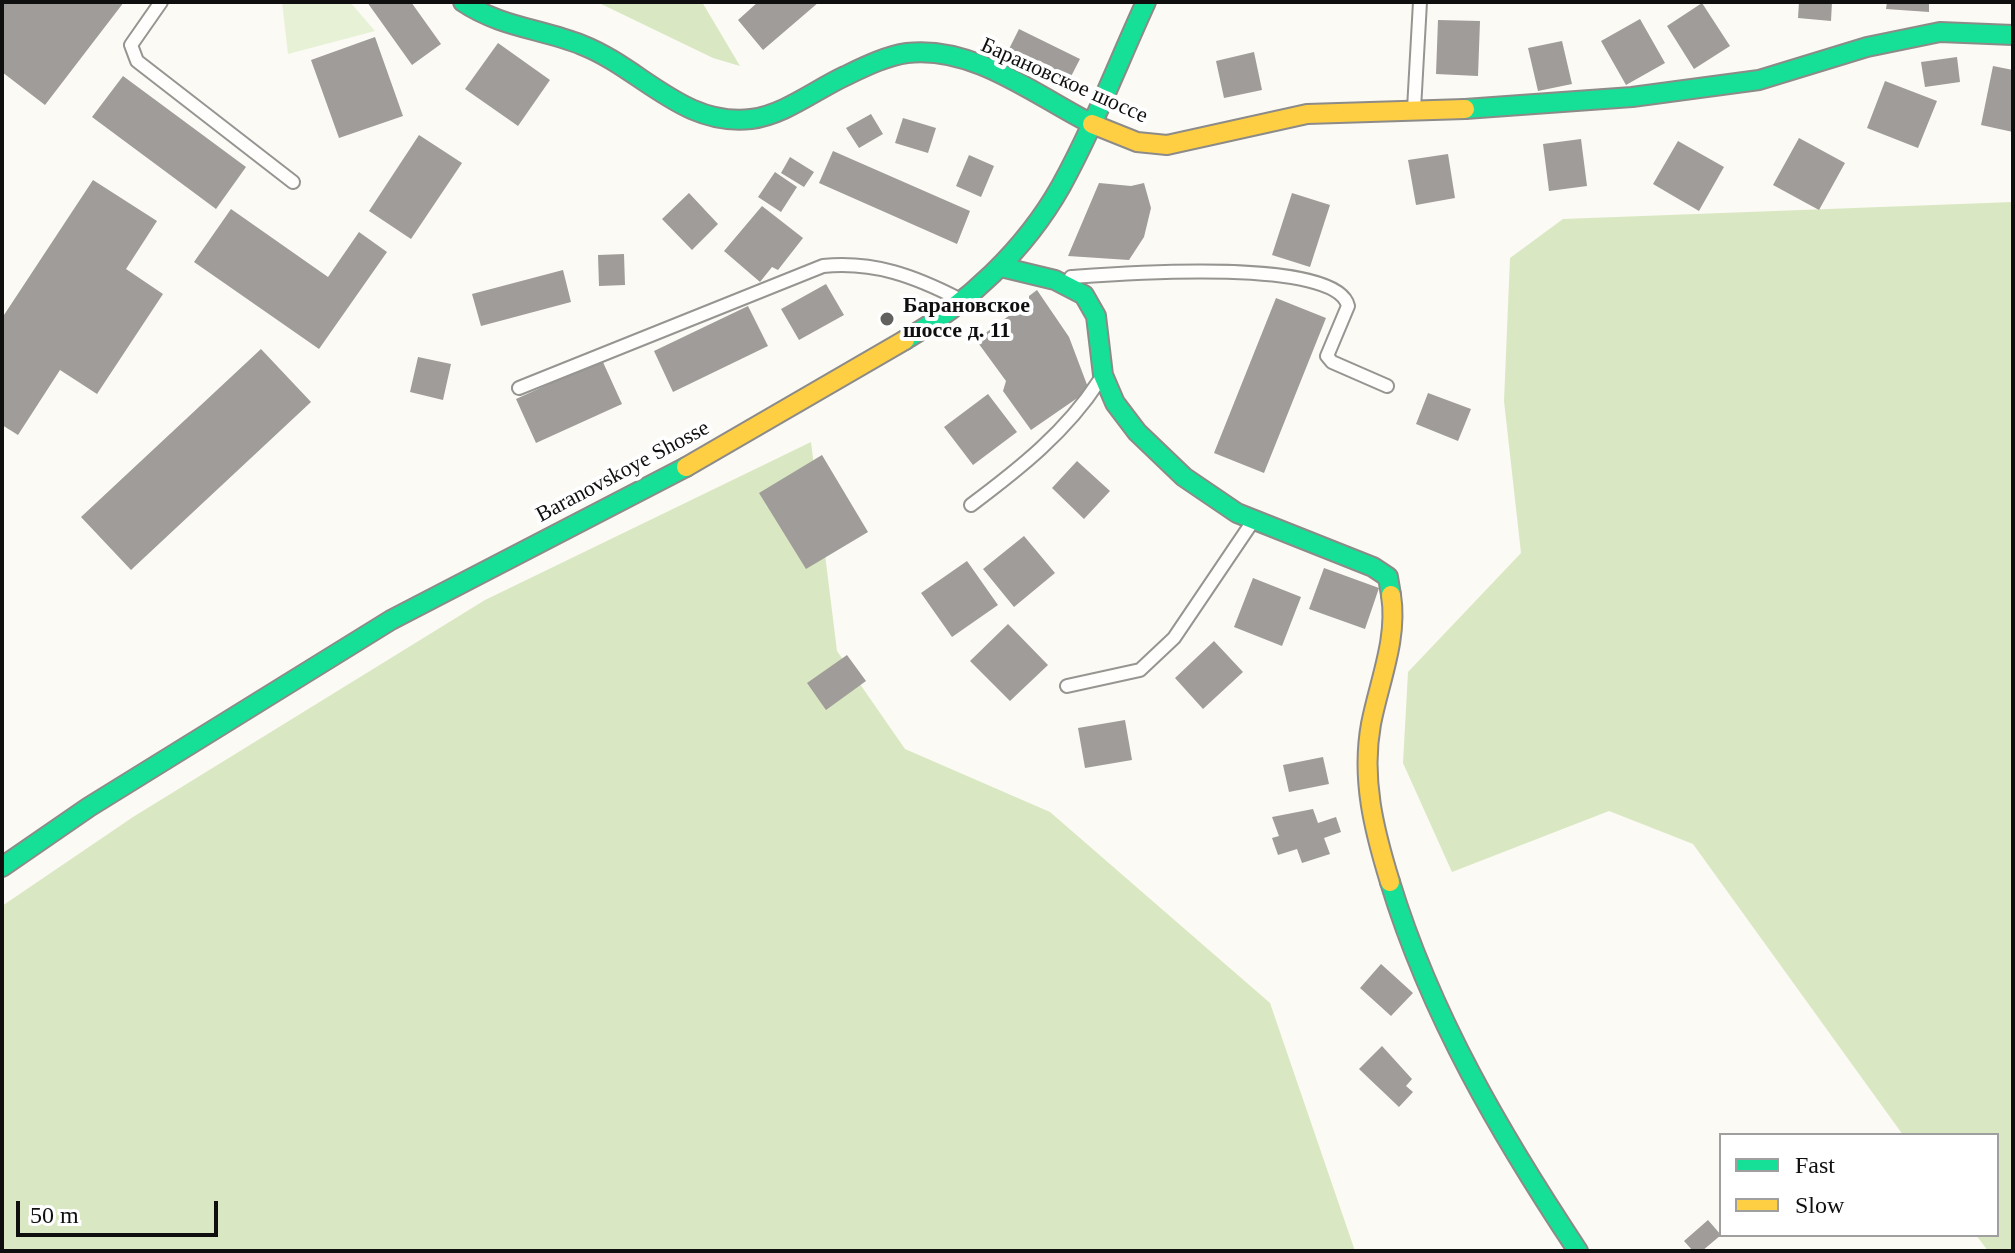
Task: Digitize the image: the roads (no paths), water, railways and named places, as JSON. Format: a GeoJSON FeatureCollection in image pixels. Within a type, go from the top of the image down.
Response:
{"type":"FeatureCollection","features":[{"type":"Feature","properties":{"kind":"street","name":"Барановское шоссе"},"geometry":{"type":"LineString","coordinates":[[463,2],[475,11],[514,28],[564,39],[607,56],[647,86],[692,112],[725,122],[754,119],[785,110],[815,90],[909,53],[937,54],[978,66],[1121,137],[1147,145],[1172,145],[1282,118],[1321,113],[1414,113],[1762,80],[1867,47],[1931,33],[1993,30],[2013,35]]}},
{"type":"Feature","properties":{"kind":"street","name":"Baranovskoye Shosse"},"geometry":{"type":"LineString","coordinates":[[2,867],[89,807],[391,620],[704,458],[914,335],[962,301],[1001,267],[1060,188],[1146,2]]}},
{"type":"Feature","properties":{"kind":"street"},"geometry":{"type":"LineString","coordinates":[[1001,267],[1075,288],[1102,328],[1103,375],[1124,418],[1173,467],[1233,512],[1364,560],[1388,577],[1395,602],[1393,629],[1368,724],[1367,772],[1371,814],[1392,893],[1421,970],[1460,1056],[1516,1159],[1578,1251]]}},
{"type":"Feature","properties":{"kind":"lane"},"geometry":{"type":"LineString","coordinates":[[161,2],[131,45],[137,61],[293,182]]}},
{"type":"Feature","properties":{"kind":"lane"},"geometry":{"type":"LineString","coordinates":[[1414,113],[1420,2]]}},
{"type":"Feature","properties":{"kind":"lane"},"geometry":{"type":"LineString","coordinates":[[519,388],[823,266],[854,263],[882,268],[925,282],[962,301]]}},
{"type":"Feature","properties":{"kind":"lane"},"geometry":{"type":"LineString","coordinates":[[1052,279],[1171,269],[1265,274],[1326,288],[1343,296],[1348,306],[1327,356],[1332,362],[1387,386]]}},
{"type":"Feature","properties":{"kind":"lane"},"geometry":{"type":"LineString","coordinates":[[971,505],[1018,469],[1080,411],[1103,375]]}},
{"type":"Feature","properties":{"kind":"lane"},"geometry":{"type":"LineString","coordinates":[[1067,686],[1140,670],[1174,638],[1253,521]]}},
{"type":"Feature","properties":{"kind":"place","name":"Барановское шоссе д. 11"},"geometry":{"type":"Point","coordinates":[887,319]}}]}
